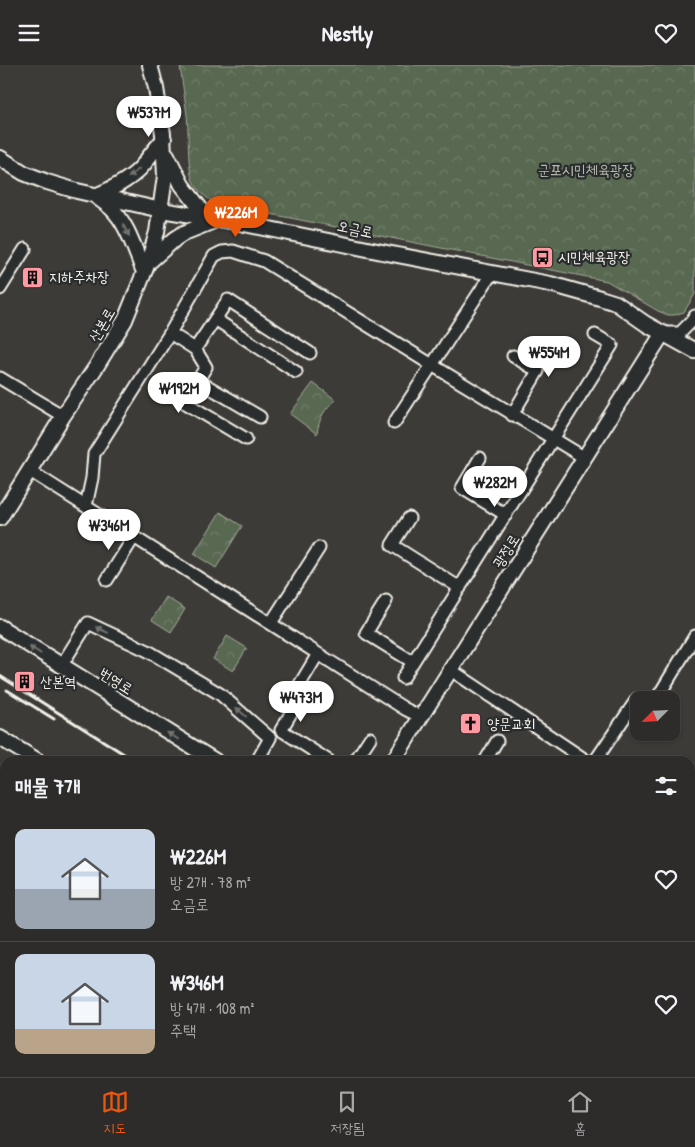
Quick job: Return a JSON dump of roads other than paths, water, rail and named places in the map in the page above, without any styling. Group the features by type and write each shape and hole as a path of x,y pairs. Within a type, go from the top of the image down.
{"street":[{"name":"산본로","path":"0,517 125,320 146,267 157,232 166,176 164,144 156,88 150,65"},
{"path":"164,144 182,185 213,218 175,239 146,267 118,215 95,195 116,186 132,175 164,144"},
{"name":"오금로","path":"0,158 24,173 77,191 160,210 213,218 550,284 616,303 646,324 695,351"},
{"path":"0,289 25,249"},
{"path":"86,506 92,478 94,454 170,333 214,257 222,252 233,251 264,261 584,458"},
{"path":"394,423 492,273"},
{"path":"195,349 228,300 310,353"},
{"path":"663,333 680,333 695,316"},
{"path":"215,319 296,372"},
{"path":"170,333 195,349 206,367 184,402 246,439"},
{"name":"광정로","path":"396,756 663,333"},
{"path":"403,679 612,345 595,335"},
{"path":"512,415 538,371 513,356"},
{"path":"0,378 63,416"},
{"path":"197,380 260,417"},
{"path":"480,457 462,488 506,515"},
{"path":"30,471 405,709 421,717"},
{"path":"409,518 392,545 460,588"},
{"path":"107,580 134,537"},
{"path":"271,623 319,548"},
{"path":"386,601 366,633 413,662"},
{"path":"61,666 88,623 148,651 220,694 270,738 260,756"},
{"name":"번영로","path":"0,627 207,756"},
{"path":"661,691 695,636"},
{"path":"318,654 294,694 300,699 281,730 321,756"},
{"path":"451,669 580,756"},
{"path":"598,756 630,709"},
{"path":"0,738 30,756"},
{"path":"358,756 370,738"},
{"path":"487,756 497,741"}],"railway":[{"path":"0,676 127,756"},
{"path":"7,690 54,719"}],"place":[{"name":"시민체육광장","path":"542,257"},
{"name":"지하주차장","path":"33,277"},
{"name":"산본역","path":"24,682"},
{"name":"양문교회","path":"471,724"}],"park label":[{"name":"군포시민체육광장","path":"586,170"}]}
